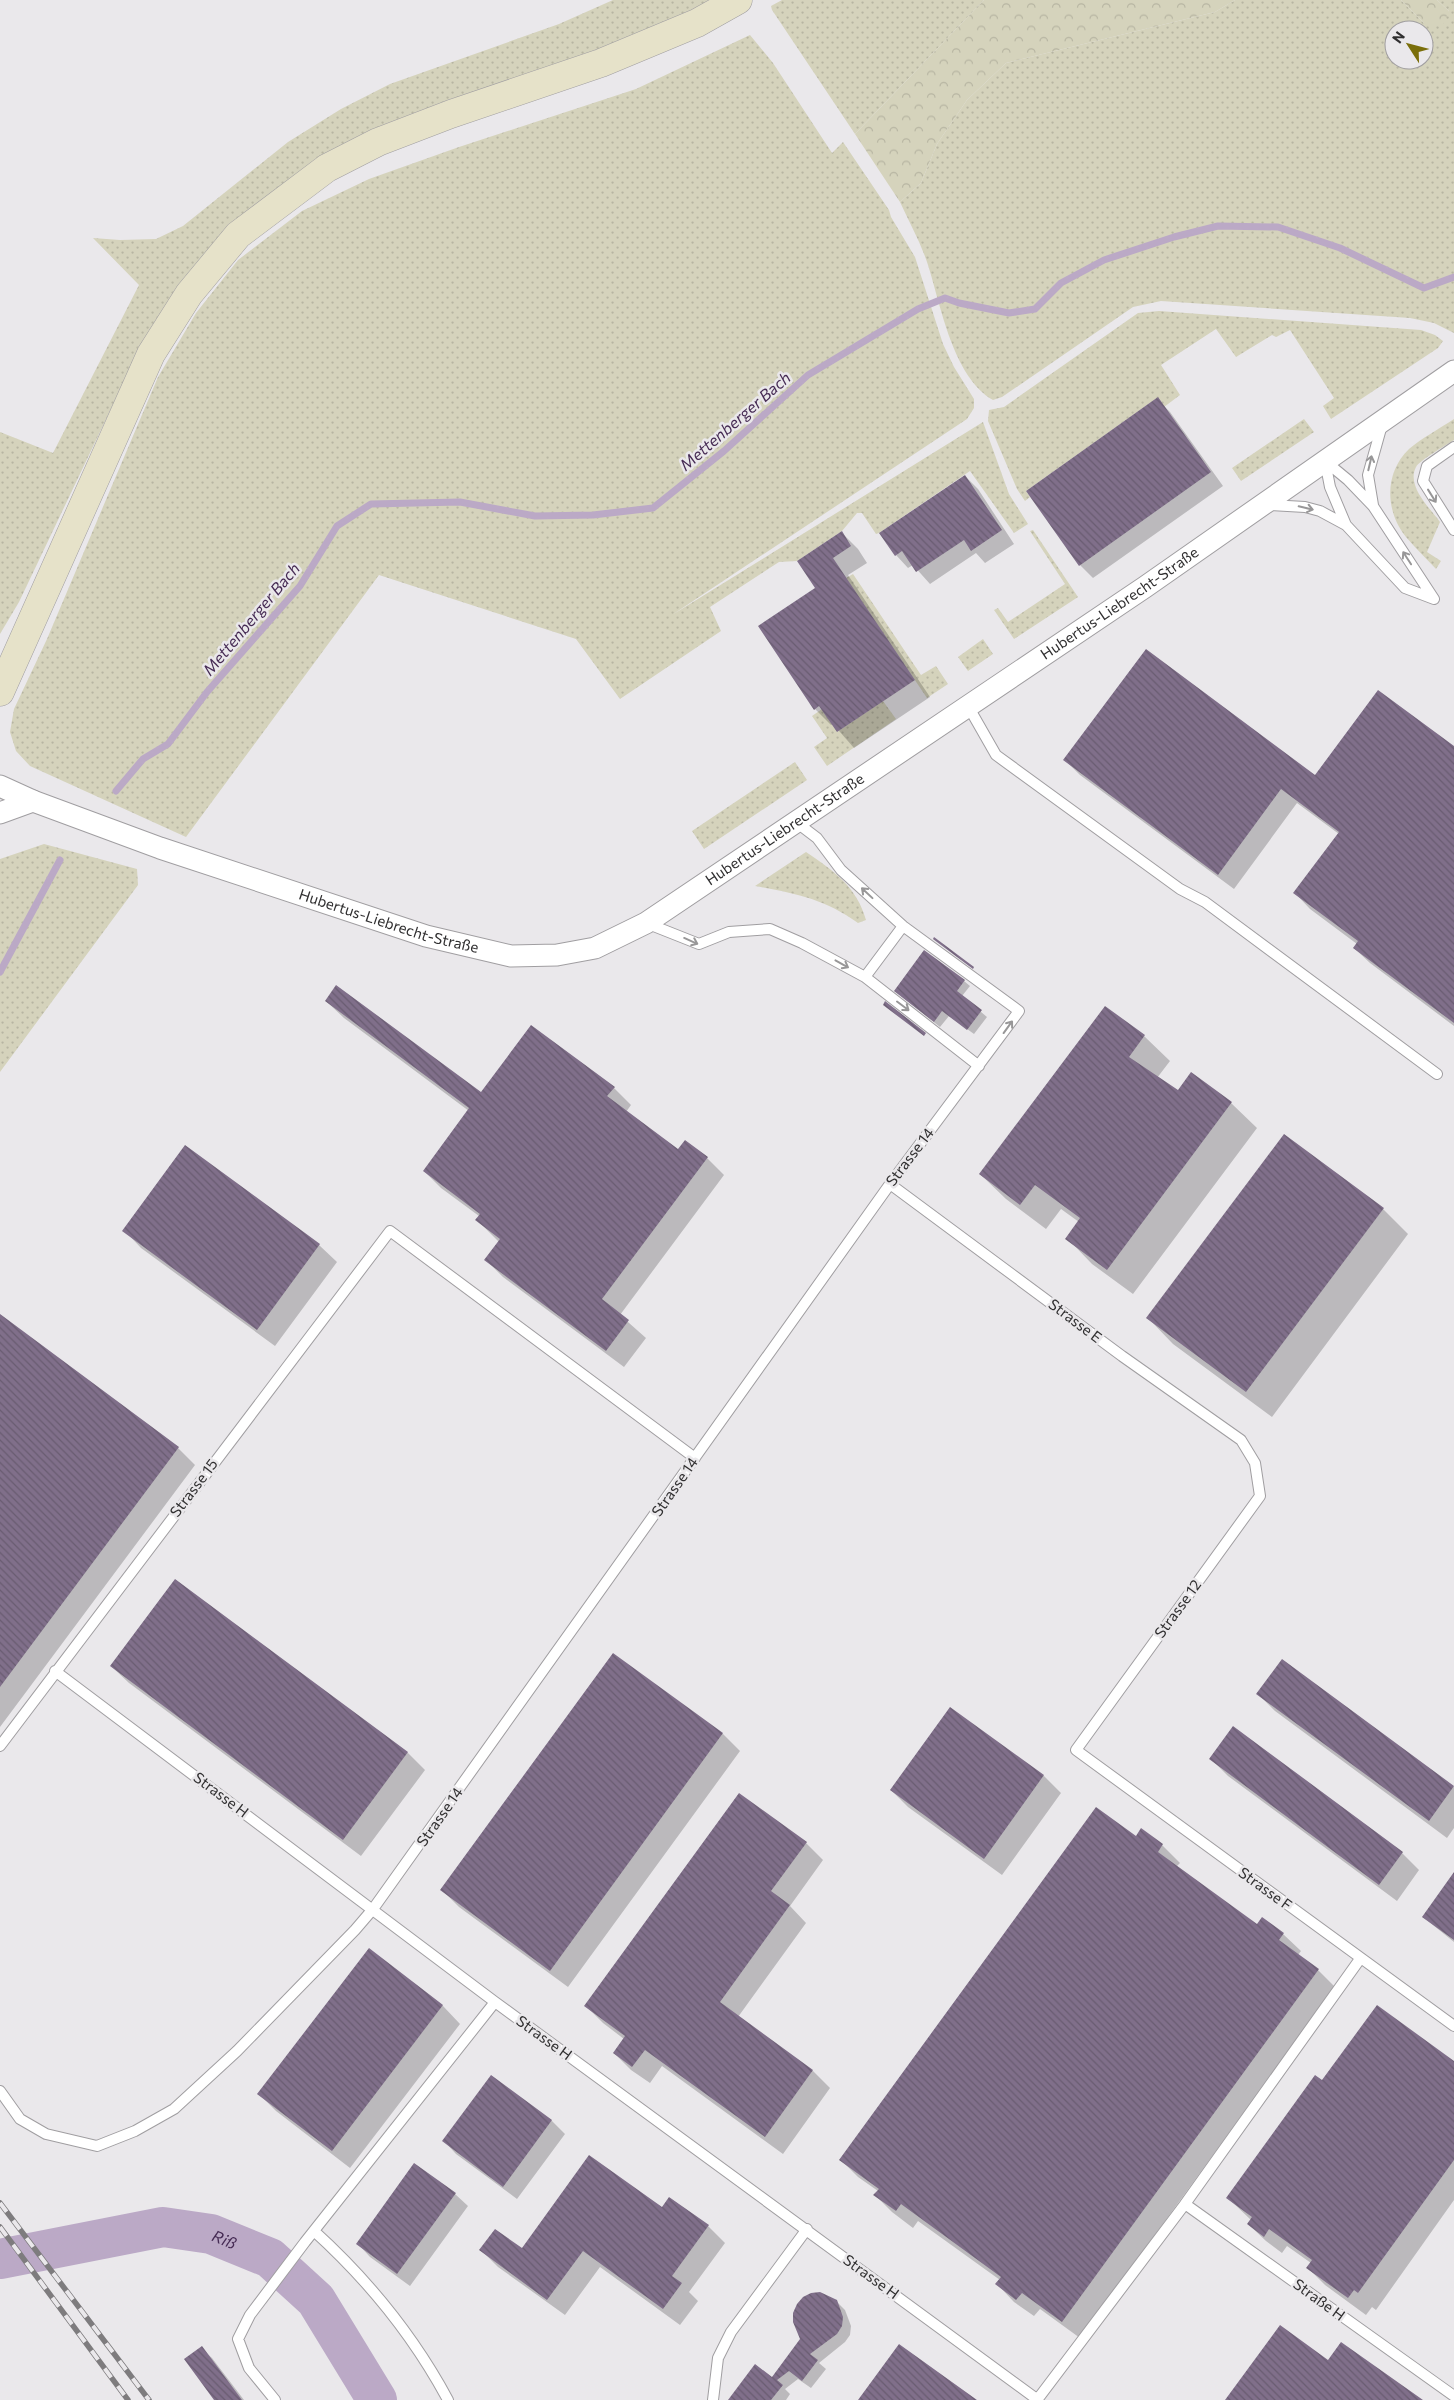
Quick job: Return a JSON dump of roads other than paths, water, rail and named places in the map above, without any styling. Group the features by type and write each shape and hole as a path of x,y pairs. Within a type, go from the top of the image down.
{"main road":[{"path":"2,685 151,354 189,294 238,235 327,168 378,142 451,114 601,63 697,23 738,0"}],"street":[{"name":"Hubertus-Liebrecht-Straße","path":"0,786 33,801 160,848 426,936 511,956 557,955 595,948 646,923 1145,587 1454,371"},
{"path":"0,813 33,801"}],"lane":[{"path":"1373,506 1368,475 1383,422"},
{"path":"1454,447 1427,466 1423,481 1454,530"},
{"path":"1325,461 1348,480 1373,506 1434,599 1405,588 1346,525 1330,487 1325,461"},
{"path":"1263,505 1305,507 1346,525"},
{"path":"968,706 996,755 1180,889 1204,902 1437,1074"},
{"path":"795,821 817,838 842,870 903,926 864,977"},
{"path":"646,923 699,944 729,932 770,929 802,942 864,977 979,1066"},
{"name":"Strasse 14","path":"0,2090 20,2119 46,2134 97,2146 136,2131 174,2109 237,2051 373,1910 890,1184 1019,1011 903,926"},
{"name":"Strasse E","path":"890,1184 1122,1356 1241,1440 1255,1463"},
{"name":"Strasse 15","path":"0,1746 55,1671 390,1232 695,1458"},
{"name":"Strasse 12","path":"1076,1750 1260,1496 1255,1463"},
{"name":"Strasse H","path":"55,1671 495,2002 1038,2400"},
{"name":"Strasse F","path":"1076,1750 1454,2026"},
{"path":"1038,2400 1185,2204 1360,1959"},
{"path":"275,2400 249,2368 238,2339 250,2315 305,2242 495,2002"},
{"name":"Straße H","path":"1185,2204 1454,2396"},
{"path":"713,2400 718,2358 731,2332 807,2229"},
{"path":"314,2231 346,2260 386,2304 432,2369 448,2400"}],"waterway":[{"name":"Mettenberger Bach","path":"116,791 143,759 168,744 207,692 300,586 337,526 371,504 460,502 535,516 593,515 653,508 724,451 808,375 918,309 945,298 959,303 1009,313 1035,309 1061,283 1104,260 1174,237 1218,226 1278,227 1340,248 1424,288 1454,277"},
{"name":"Mettenberger Bach","path":"0,972 60,860"},
{"name":"Riß","path":"0,2259 163,2227 211,2234 270,2258 316,2300 377,2400"}],"railway":[{"path":"0,2203 149,2400"},
{"path":"0,2227 128,2400"}]}
